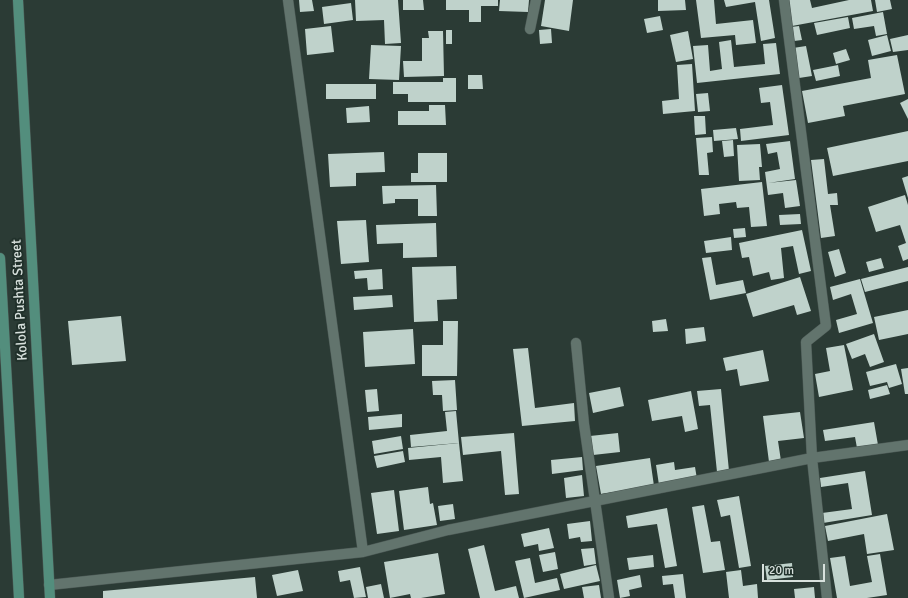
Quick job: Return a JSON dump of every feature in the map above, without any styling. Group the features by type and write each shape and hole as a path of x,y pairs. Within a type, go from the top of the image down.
{"main road":[{"name":"Kolola Pushta Street","path":"18,0 50,598"},
{"path":"0,258 19,598"}],"street":[{"path":"288,0 363,552"},
{"path":"530,29 536,0"},
{"path":"784,0 826,326 806,342 812,458 827,598"},
{"path":"576,343 584,424 609,598"},
{"path":"49,585 363,552 448,530 596,502 812,458 908,445"}],"building":[{"path":"299,0 312,0 314,11 300,12"},
{"path":"355,0 398,0 401,43 385,44 384,20 356,21"},
{"path":"403,0 423,0 424,10 403,10"},
{"path":"446,0 498,0 498,6 481,6 481,22 469,22 469,10 446,10"},
{"path":"500,0 529,0 528,12 499,11"},
{"path":"545,0 573,0 569,31 541,26"},
{"path":"658,0 685,0 686,10 658,11"},
{"path":"696,0 714,0 716,24 753,20 756,43 736,45 735,35 701,38"},
{"path":"724,0 769,0 775,38 761,41 755,2 726,7"},
{"path":"787,0 810,0 812,8 849,0 871,0 873,11 792,26"},
{"path":"875,0 890,0 892,9 877,12"},
{"path":"351,3 353,20 324,24 322,7"},
{"path":"883,12 887,34 876,36 874,26 854,29 852,18"},
{"path":"660,16 663,30 647,33 644,19"},
{"path":"848,17 850,28 817,35 814,23"},
{"path":"331,26 334,52 307,55 305,29"},
{"path":"799,26 802,40 794,41 791,27"},
{"path":"551,29 552,43 540,44 539,30"},
{"path":"446,30 452,30 452,44 446,44"},
{"path":"428,31 443,31 444,76 404,77 403,61 422,61 422,38 429,38"},
{"path":"688,31 693,59 676,62 670,35"},
{"path":"887,35 891,51 872,56 868,40"},
{"path":"908,35 908,50 893,52 890,39"},
{"path":"731,40 734,67 765,64 763,44 776,43 780,74 697,83 693,46 708,45 710,71 722,69 719,42"},
{"path":"371,45 401,46 399,80 369,79"},
{"path":"806,46 812,76 799,78 793,48"},
{"path":"846,49 850,60 836,64 833,53"},
{"path":"897,55 905,94 843,106 845,116 808,123 802,91 871,78 868,60"},
{"path":"692,64 695,111 663,114 662,101 679,99 677,65"},
{"path":"838,65 840,76 816,81 813,70"},
{"path":"468,75 482,75 483,89 468,89"},
{"path":"443,78 456,78 456,102 408,102 408,94 393,94 393,82 443,82"},
{"path":"326,84 376,84 376,99 326,99"},
{"path":"782,85 789,135 741,141 740,129 773,125 770,102 761,103 759,88"},
{"path":"708,93 710,111 698,112 696,94"},
{"path":"908,99 908,119 900,103"},
{"path":"429,105 445,105 446,125 398,125 398,111 429,111"},
{"path":"369,106 370,122 347,123 346,108"},
{"path":"694,116 705,116 706,134 695,135"},
{"path":"736,128 738,139 714,141 713,130"},
{"path":"908,131 908,161 833,176 827,148"},
{"path":"712,137 713,152 707,153 709,175 699,175 696,138"},
{"path":"733,140 734,156 724,157 722,141"},
{"path":"790,141 795,179 768,183 796,180 800,206 785,208 783,193 768,195 765,172 780,169 777,152 768,154 766,144"},
{"path":"760,144 762,167 759,167 760,180 739,181 737,145"},
{"path":"384,152 385,172 356,173 356,186 330,187 328,154"},
{"path":"418,153 447,153 447,182 411,182 411,173 418,173"},
{"path":"824,159 828,194 837,193 838,205 830,205 835,236 821,238 811,160"},
{"path":"908,176 908,198 902,178"},
{"path":"762,182 767,226 751,227 749,207 737,208 736,202 719,204 720,214 704,216 701,189"},
{"path":"436,185 437,216 418,216 418,199 395,199 395,203 383,204 382,186"},
{"path":"905,195 908,205 908,259 903,261 898,246 906,243 900,225 876,232 868,207"},
{"path":"800,214 801,224 780,225 779,215"},
{"path":"366,220 369,262 341,264 337,221"},
{"path":"436,223 437,257 403,258 403,243 377,244 376,225"},
{"path":"745,228 746,237 734,238 733,229"},
{"path":"802,230 811,271 799,274 793,246 781,248 784,278 771,280 769,272 753,276 749,257 742,258 739,243"},
{"path":"731,237 732,250 706,253 704,241"},
{"path":"839,249 846,273 835,277 828,252"},
{"path":"711,257 716,285 743,280 746,293 710,300 702,258"},
{"path":"881,258 884,268 869,272 866,262"},
{"path":"456,266 457,299 437,300 438,321 414,322 412,267"},
{"path":"908,267 908,281 865,292 861,279"},
{"path":"382,269 383,289 368,290 367,278 355,279 354,271"},
{"path":"800,277 811,311 797,315 794,305 753,317 746,294"},
{"path":"860,279 873,323 839,333 836,320 857,314 851,294 833,300 830,287"},
{"path":"392,295 393,307 354,310 353,297"},
{"path":"908,310 908,334 879,340 874,317"},
{"path":"121,316 126,361 72,365 68,321"},
{"path":"666,319 668,331 653,332 652,321"},
{"path":"443,321 458,321 457,376 422,376 422,345 443,345"},
{"path":"704,327 706,341 686,344 685,329"},
{"path":"413,329 415,364 365,367 363,332"},
{"path":"874,334 884,362 870,367 865,354 852,359 846,344"},
{"path":"844,345 853,390 819,397 815,374 830,371 826,348"},
{"path":"528,348 535,408 574,403 575,421 522,426 513,349"},
{"path":"763,350 769,381 740,386 737,369 726,371 723,358"},
{"path":"896,364 902,384 889,388 887,382 870,386 866,372"},
{"path":"908,368 908,394 905,394 901,369"},
{"path":"455,380 457,410 443,411 442,395 433,395 432,381"},
{"path":"887,385 890,394 870,399 868,390"},
{"path":"620,387 624,406 593,413 589,393"},
{"path":"377,389 379,411 367,412 365,390"},
{"path":"721,389 729,471 717,472 710,405 699,406 697,391"},
{"path":"691,391 698,429 685,432 682,416 652,421 648,400"},
{"path":"456,411 459,443 411,447 410,435 447,431 445,412"},
{"path":"800,412 804,438 778,441 781,461 769,462 763,416"},
{"path":"402,414 402,427 369,430 368,417"},
{"path":"874,422 878,445 857,448 855,437 825,441 823,430"},
{"path":"514,433 519,494 505,495 501,451 463,455 461,437"},
{"path":"618,433 620,452 593,455 590,436"},
{"path":"401,436 403,449 374,454 372,441"},
{"path":"459,443 463,481 443,483 441,457 409,460 408,448"},
{"path":"403,451 405,462 377,468 374,456"},
{"path":"582,457 583,470 552,474 551,460"},
{"path":"650,458 654,486 601,494 596,466"},
{"path":"674,462 675,470 695,467 697,479 659,485 656,465"},
{"path":"865,471 872,515 823,523 822,513 852,509 848,483 821,487 820,478"},
{"path":"582,475 584,496 566,498 564,478"},
{"path":"428,487 430,504 433,503 437,525 404,530 399,491"},
{"path":"394,490 399,531 377,534 371,493"},
{"path":"739,496 751,566 739,568 730,515 721,517 717,500"},
{"path":"453,504 455,519 440,521 438,506"},
{"path":"704,505 711,542 720,541 725,570 703,573 692,507"},
{"path":"667,508 677,566 665,568 657,524 628,528 626,516"},
{"path":"887,514 894,550 867,554 864,534 828,541 825,526"},
{"path":"590,521 592,541 581,542 580,537 569,539 567,524"},
{"path":"549,528 554,548 539,551 538,544 524,547 521,534"},
{"path":"484,545 495,591 516,586 519,598 480,598 468,549"},
{"path":"594,548 596,564 584,566 581,549"},
{"path":"555,552 558,569 543,572 539,555"},
{"path":"438,553 445,594 411,598 410,594 390,598 384,562"},
{"path":"880,554 887,595 867,598 837,598 830,558 845,556 850,586 872,582 867,556"},
{"path":"653,555 654,567 629,570 627,558"},
{"path":"530,558 535,583 557,578 560,590 524,598 515,561"},
{"path":"792,563 793,577 767,580 765,566"},
{"path":"596,565 600,581 564,589 560,574"},
{"path":"360,567 366,597 354,598 350,580 340,582 338,571"},
{"path":"298,570 303,591 277,596 272,575"},
{"path":"741,570 743,586 757,584 758,598 729,598 726,572"},
{"path":"683,574 686,598 675,598 673,584 663,585 662,576"},
{"path":"640,575 642,587 629,590 630,596 620,598 617,580"},
{"path":"255,577 257,598 103,598 103,591"},
{"path":"381,584 384,598 368,598 366,587"},
{"path":"599,585 601,598 584,598 582,587"},
{"path":"814,587 815,598 795,598 794,589"}]}
